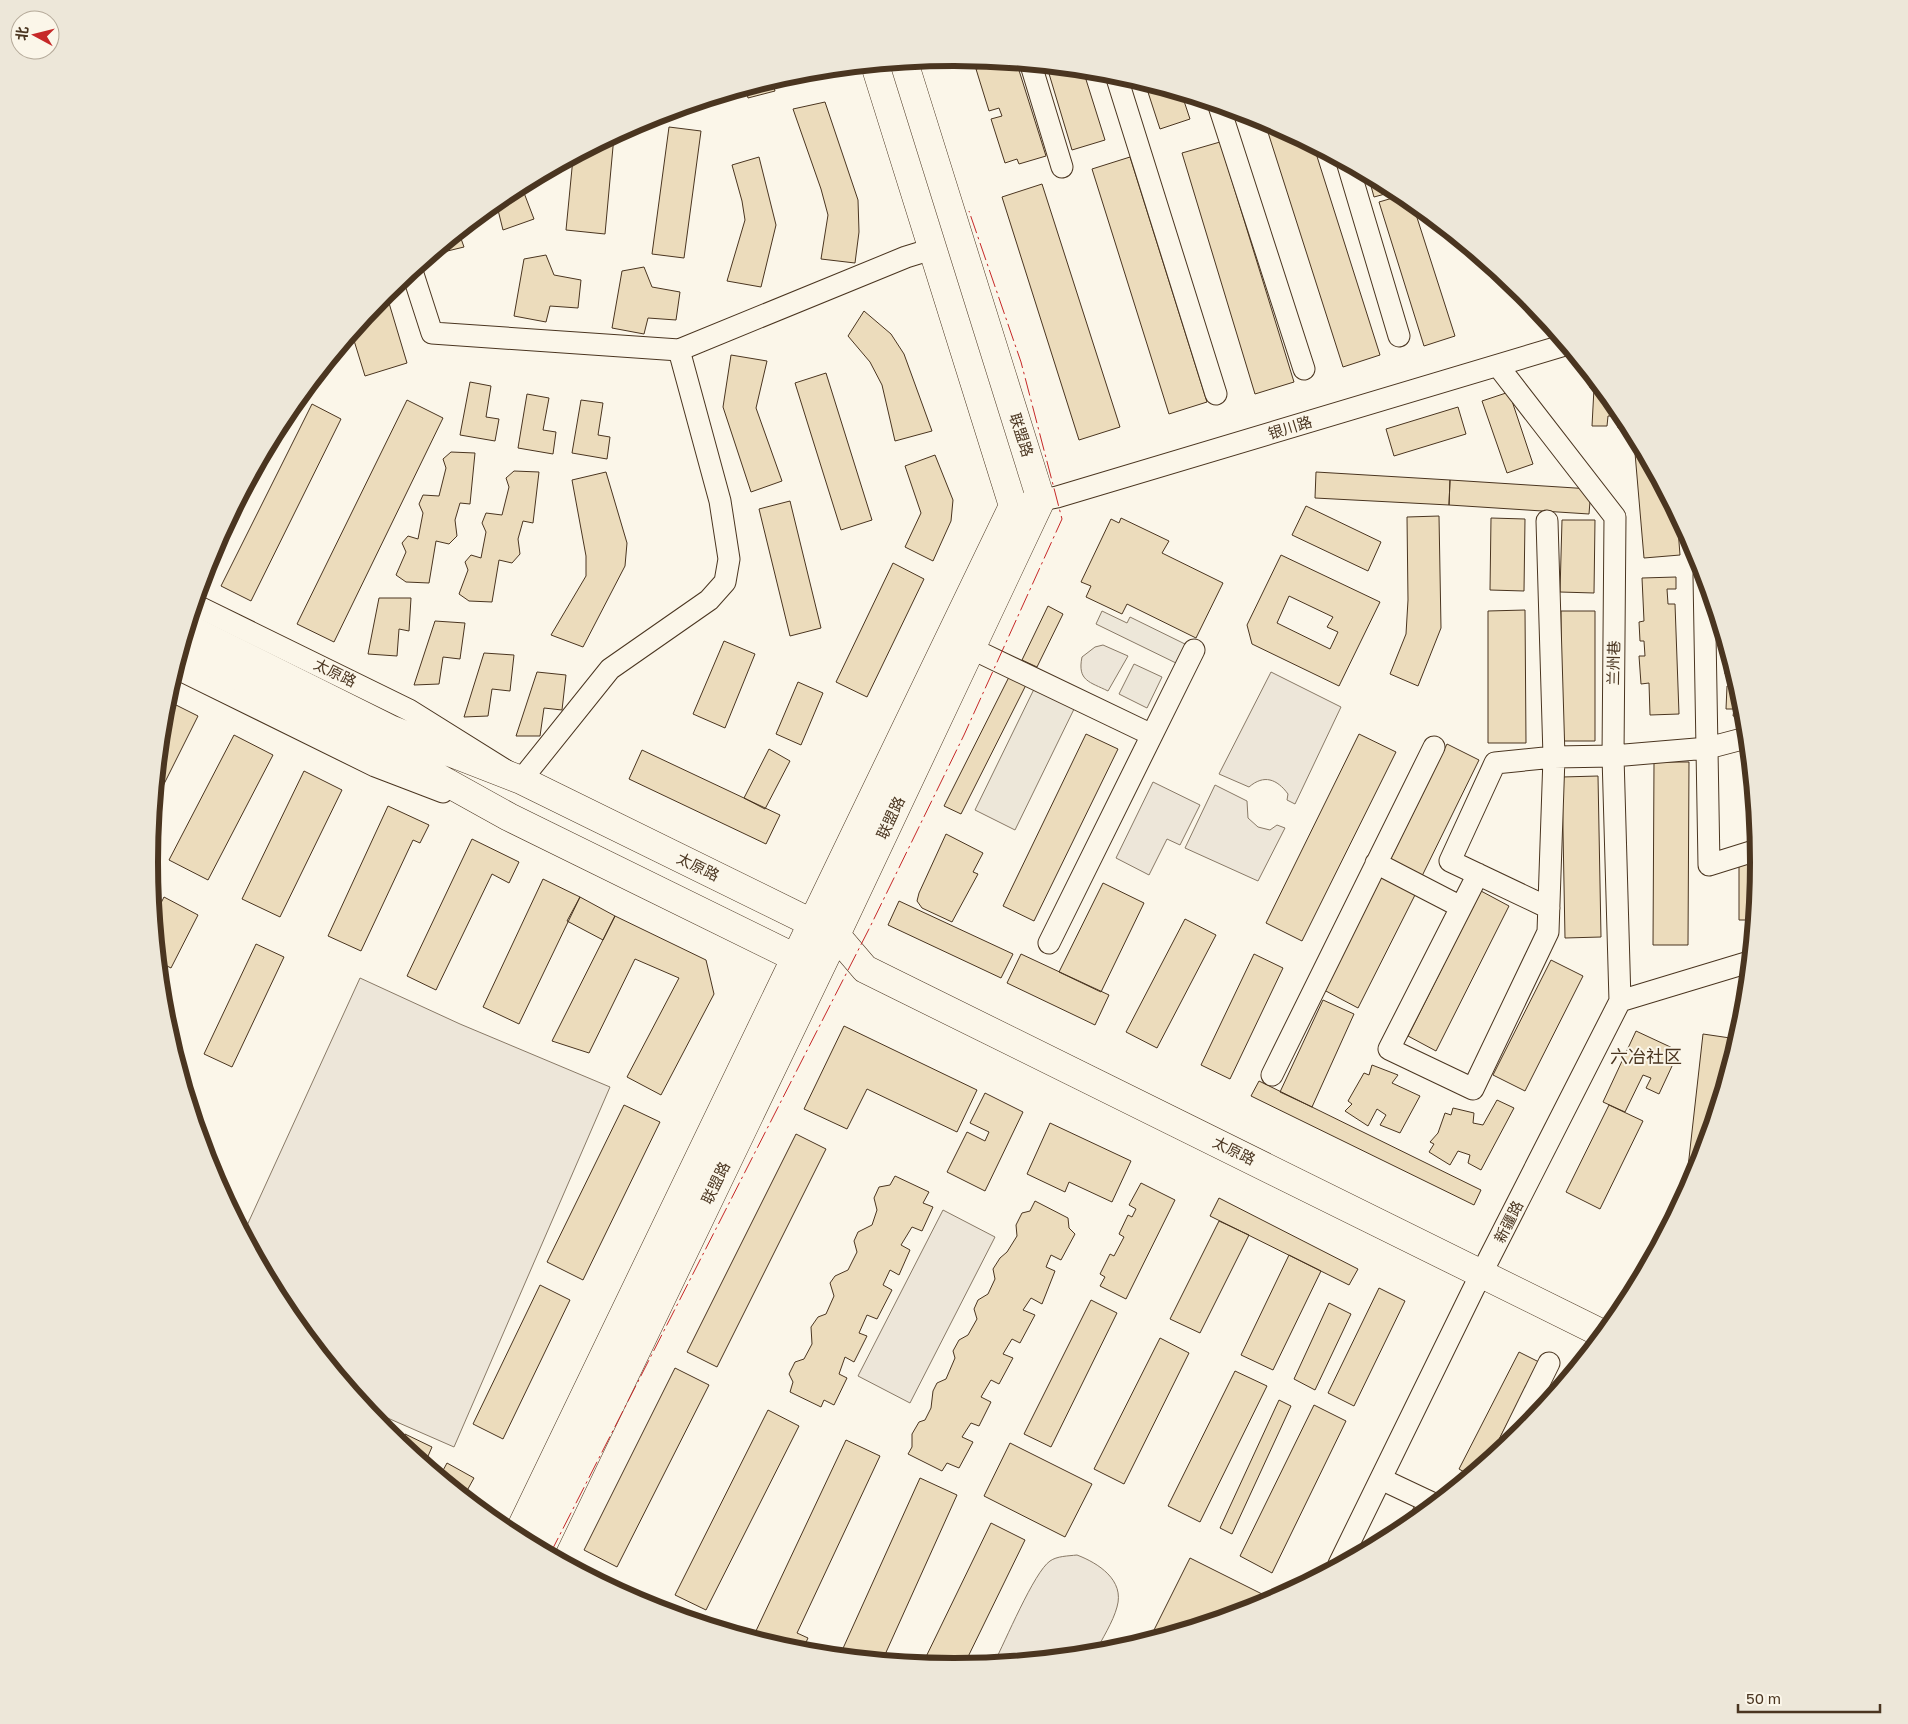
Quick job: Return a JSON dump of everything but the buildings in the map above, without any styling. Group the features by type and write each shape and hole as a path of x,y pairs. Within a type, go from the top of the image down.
{"main road":[{"name":"联盟路","path":"520,1529 807,963 836,935 972,650 1041,500 906,68"},
{"name":"联盟路","path":"544,1543 807,963 812,923 1013,506 878,70"},
{"name":"太原路","path":"193,630 390,729 521,780 836,935 865,969"},
{"name":"太原路","path":"187,650 392,752 509,817 807,963 865,969 1596,1331"}],"street":[{"path":"1033,71 1062,168"},
{"path":"1119,84 1216,394"},
{"path":"1221,112 1304,369"},
{"path":"1350,172 1399,336"},
{"path":"414,278 432,333 679,350 906,257 932,249"},
{"name":"银川路","path":"1013,506 1057,497 1560,347"},
{"path":"521,780 610,669 709,600 725,582 729,559 720,501 679,350"},
{"name":"兰州巷","path":"1498,366 1615,517 1613,756 1620,1001"},
{"path":"1478,874 1389,1049 1473,1089 1548,932 1554,757 1547,521"},
{"path":"1704,597 1709,866 1750,852"},
{"name":"太原路","path":"200,607 410,710 521,780"},
{"path":"972,650 984,654 1152,735"},
{"path":"1048,943 1194,650"},
{"name":"太原路","path":"182,671 376,766 509,817"},
{"path":"1549,908 1450,861 1495,763 1554,757 1613,756 1708,748 1740,740"},
{"path":"1272,1075 1434,747"},
{"path":"1376,863 1461,907"},
{"path":"1620,1001 1743,964"},
{"name":"新疆路","path":"1343,1556 1482,1273 1620,1001"},
{"path":"1521,1421 1550,1363"},
{"path":"1381,1479 1427,1501"}],"shaded area":[{"path":"1102,611 1127,623 1130,617 1187,645 1178,664 1096,624"},
{"path":"1103,645 1128,656 1108,691 1086,680 1081,671 1082,657 1095,647"},
{"path":"1134,664 1162,677 1147,708 1119,694"},
{"path":"1271,672 1341,707 1295,804 1287,800 1288,794 1284,789 1270,780 1260,781 1249,787 1219,774"},
{"path":"1036,685 1076,705 1015,830 975,810"},
{"path":"1153,782 1200,805 1180,845 1167,839 1149,875 1116,858"},
{"path":"1215,785 1247,801 1248,818 1258,827 1270,830 1277,825 1285,828 1258,881 1185,848"},
{"path":"360,978 460,1024 610,1087 454,1447 382,1416 356,1387 292,1304 247,1226"},
{"path":"943,1210 995,1237 910,1403 858,1376"},
{"path":"1077,1555 1093,1563 1108,1574 1117,1589 1117,1607 1100,1644 1058,1651 997,1656 1020,1608 1043,1568 1050,1561 1063,1556"}],"power":[{"path":"553,1549 870,927 964,735 1062,519 1021,362 969,211"}],"district":[{"name":"六冶社区","path":"1646,1057"}]}
